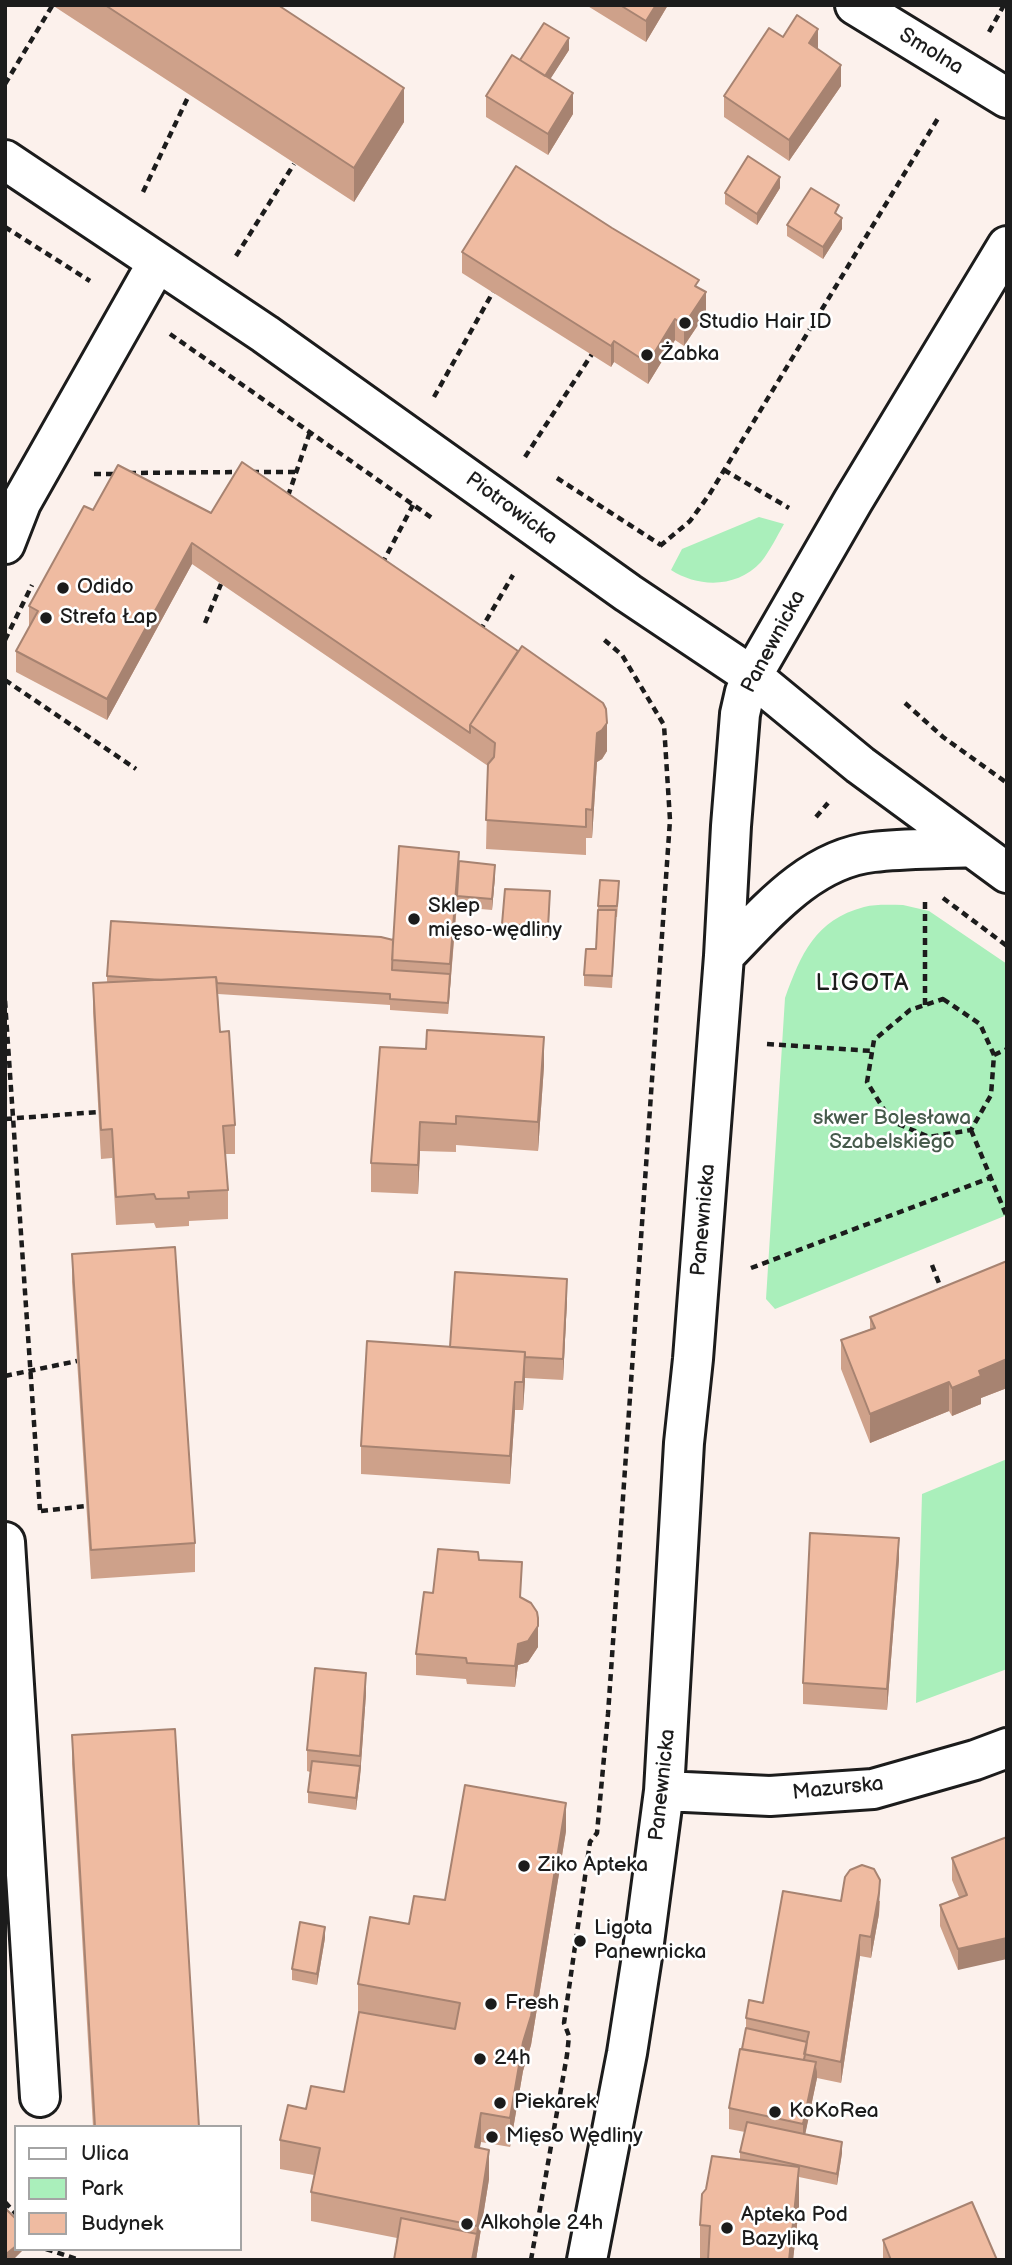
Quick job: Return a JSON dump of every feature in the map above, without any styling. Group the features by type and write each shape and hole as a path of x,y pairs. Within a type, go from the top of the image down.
{"street":[{"name":"Smolna","path":"855,5 1007,98"},
{"name":"Piotrowicka","path":"5,160 265,334 628,593 752,676 860,765 1007,873"},
{"name":"Panewnicka","path":"587,2260 627,2053 664,1791 684,1443 724,956 730,826 740,713 752,676 853,501 1007,246"},
{"path":"5,544 21,503 157,263"},
{"path":"724,956 792,890 823,868 870,852 971,847"},
{"path":"5,1542 40,2097"},
{"name":"Mazurska","path":"664,1791 770,1796 873,1789 975,1760 1007,1748"}],"path":[{"path":"661,545 690,521 724,470 1004,5"},
{"path":"5,84 52,6"},
{"path":"142,194 189,95"},
{"path":"230,266 295,164"},
{"path":"5,227 132,307 435,520"},
{"path":"434,398 493,292"},
{"path":"525,457 592,354"},
{"path":"287,498 310,432"},
{"path":"724,470 789,508"},
{"path":"88,484 94,474 296,472"},
{"path":"377,574 413,505"},
{"path":"474,641 513,575 523,582"},
{"path":"205,624 221,584"},
{"path":"531,2260 567,2055 569,2036 564,2024 590,1842 597,1833 609,1700 670,820 664,725 621,655 598,635"},
{"path":"5,680 136,769"},
{"path":"905,703 943,737 1007,783"},
{"path":"925,890 925,1005"},
{"path":"936,894 1007,946"},
{"path":"943,999 980,1024 994,1055 991,1095 971,1130 929,1137 891,1121 867,1082 874,1040 910,1010 943,999"},
{"path":"767,1044 873,1052"},
{"path":"994,1055 1007,1049"},
{"path":"5,1119 98,1112"},
{"path":"971,1130 1007,1217"},
{"path":"751,1268 990,1178"},
{"path":"932,1265 946,1301"},
{"path":"5,1376 77,1361"},
{"path":"29,1512 87,1506"},
{"path":"52,2251 80,2260"}],"green space":[{"path":"759,517 784,524 764,558 751,571 729,581 705,582 671,570 682,549"},
{"name":"skwer Bolesława Szabelskiego","path":"903,905 929,911 1007,964 1007,1215 775,1309 766,1299 785,998 804,953 812,941 833,921 864,907"},
{"path":"1007,1459 1007,1669 916,1703 922,1494"}],"building":[{"path":"105,5 278,5 404,88 354,168"},
{"path":"620,5 656,5 646,21"},
{"path":"797,15 818,29 809,43 841,65 789,140 724,96 769,28 783,37"},
{"path":"544,23 569,38 545,76 520,60"},
{"path":"512,55 573,93 548,134 486,96"},
{"path":"748,156 780,177 757,214 725,193"},
{"path":"516,166 699,280 695,286 706,292 684,325 675,319 648,363 614,341 611,346 462,252"},
{"path":"811,188 839,205 835,213 842,218 823,247 787,225"},
{"path":"242,462 518,651 470,725 470,733 192,543 107,699 16,651 38,611 29,606 84,506 93,510 118,465 211,513"},
{"path":"522,646 603,703 606,709 607,723 597,733 592,810 586,809 586,827 486,820 488,764 494,757 495,743 470,725"},
{"path":"399,846 459,852 450,964 392,960"},
{"path":"459,861 495,865 492,899 457,896"},
{"path":"600,880 619,881 617,906 598,906"},
{"path":"505,889 550,891 548,927 502,924"},
{"path":"598,910 616,910 612,976 584,975 586,949 596,949"},
{"path":"111,921 381,937 393,940 392,970 450,974 448,1003 390,999 390,994 217,983 216,977 161,980 107,976"},
{"path":"216,977 220,1032 229,1031 235,1125 223,1126 228,1190 188,1192 189,1198 156,1199 154,1194 116,1197 112,1129 101,1130 93,983"},
{"path":"427,1030 544,1037 538,1122 456,1116 456,1124 420,1122 418,1165 371,1163 380,1047 426,1049"},
{"path":"175,1247 195,1543 91,1550 72,1254"},
{"path":"1007,1261 1007,1359 979,1371 981,1376 952,1388 949,1382 870,1414 841,1340 875,1328 870,1317"},
{"path":"455,1272 567,1279 563,1359 525,1357 525,1352 450,1347"},
{"path":"367,1341 525,1352 523,1382 515,1382 510,1456 361,1446"},
{"path":"810,1533 899,1538 887,1689 803,1683"},
{"path":"438,1549 478,1552 479,1560 522,1562 520,1597 531,1603 537,1612 538,1626 528,1641 518,1644 515,1666 467,1663 466,1658 416,1654 424,1592 433,1593"},
{"path":"315,1668 366,1673 360,1756 307,1750"},
{"path":"175,1729 199,2125 95,2125 72,1735"},
{"path":"312,1761 360,1766 356,1798 308,1792"},
{"path":"465,1785 566,1803 531,2016 523,2042 510,2118 481,2113 475,2147 489,2150 477,2226 311,2192 320,2148 280,2140 288,2105 306,2109 311,2086 344,2092 359,2012 455,2029 460,2003 358,1984 370,1917 409,1924 414,1896 445,1900"},
{"path":"1007,1837 1007,1938 958,1949 940,1905 967,1895 952,1858"},
{"path":"862,1865 874,1869 880,1880 879,1893 871,1937 860,1935 841,2062 804,2054 809,2032 746,2018 749,2000 763,2003 783,1891 841,1901 845,1877 850,1870"},
{"path":"300,1922 325,1927 317,1974 292,1969"},
{"path":"746,2028 807,2042 804,2060 742,2049"},
{"path":"740,2049 816,2062 803,2124 729,2108"},
{"path":"747,2122 842,2142 837,2174 740,2152"},
{"path":"712,2156 799,2167 789,2260 708,2260 710,2226 700,2225 702,2194 706,2189"},
{"path":"972,2202 997,2260 891,2260 883,2240"},
{"path":"5,2208 14,2217 14,2248 5,2255"},
{"path":"401,2218 477,2234 472,2260 394,2260"}],"place":[{"name":"Studio Hair ID","path":"685,323"},
{"name":"Żabka","path":"647,355"},
{"name":"Odido","path":"63,588"},
{"name":"Strefa Łap","path":"46,618"},
{"name":"Sklep mięso-wędliny","path":"414,919"},
{"name":"Ziko Apteka","path":"524,1866"},
{"name":"Ligota Panewnicka","path":"580,1941"},
{"name":"Fresh","path":"491,2004"},
{"name":"24h","path":"480,2059"},
{"name":"Piekarek","path":"500,2103"},
{"name":"KoKoRea","path":"775,2112"},
{"name":"Mięso Wędliny","path":"492,2137"},
{"name":"Alkohole 24h","path":"467,2224"},
{"name":"Apteka Pod Bazyliką","path":"727,2228"}],"district":[{"name":"LIGOTA","path":"863,984"}]}
